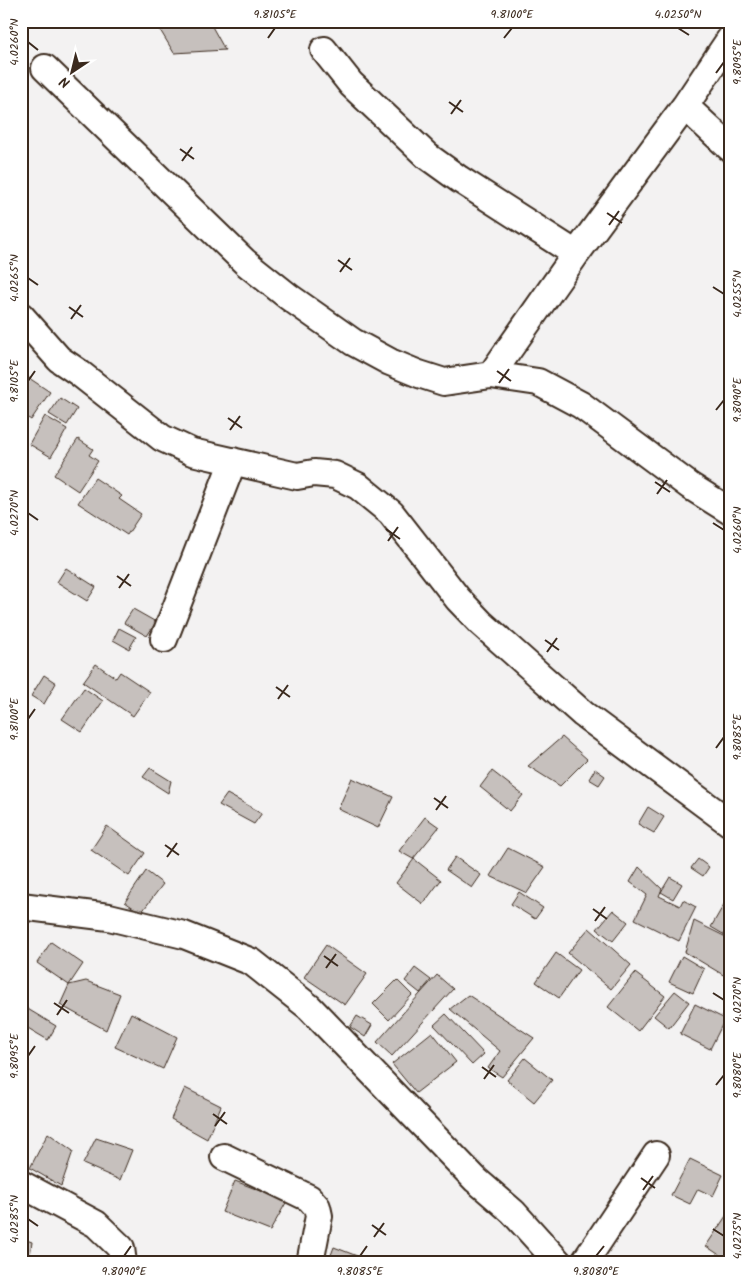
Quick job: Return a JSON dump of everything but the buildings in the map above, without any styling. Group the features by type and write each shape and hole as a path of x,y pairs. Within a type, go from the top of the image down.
{"street":[{"path":"491,375 576,254 685,106 730,39"},
{"path":"324,50 351,84 427,156 459,179 576,254"},
{"path":"44,68 245,262 289,297 345,336 390,362 444,382 491,375 538,382 582,405 690,486 730,511"},
{"path":"685,106 730,148"},
{"path":"21,316 59,359 162,438 192,452 297,476 314,473 335,476 358,486 391,513 458,599 481,623 583,714 730,823"},
{"path":"164,639 233,461"},
{"path":"21,906 110,917 184,935 252,962 309,1007 476,1180 513,1212 559,1263"},
{"path":"584,1263 656,1155"},
{"path":"224,1158 310,1198 317,1207 319,1216 310,1263"},
{"path":"21,1184 96,1224 121,1248 123,1263"}]}
